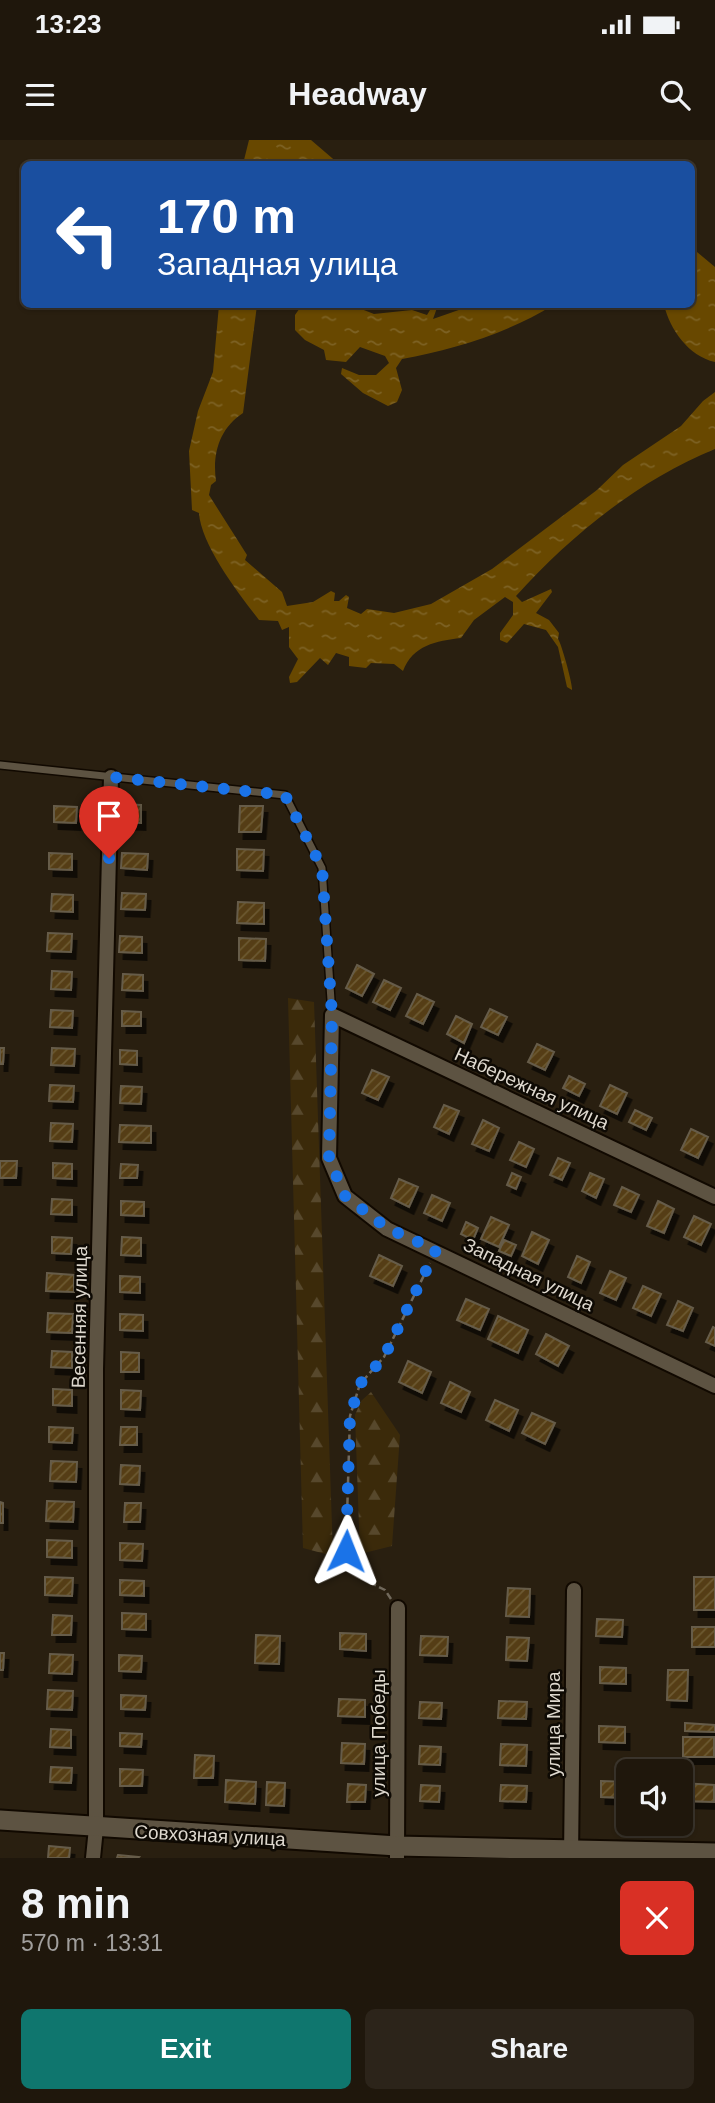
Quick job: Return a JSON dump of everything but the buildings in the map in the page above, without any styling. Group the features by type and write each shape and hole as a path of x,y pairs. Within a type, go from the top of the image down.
{"street":[{"name":"Весенняя улица","path":"93,1858 96,1828 96,1369 111,777"},
{"name":"Набережная улица","path":"332,1015 715,1197"},
{"name":"Западная улица","path":"332,1015 329,1158 345,1196 387,1228 715,1386"},
{"name":"улица Мира","path":"572,1854 574,1590"},
{"name":"улица Победы","path":"397,1852 398,1608"},
{"name":"Совхозная улица","path":"0,1820 397,1852 715,1853"}],"lane":[{"path":"0,765 285,795 322,868 332,1015"}],"path":[{"path":"398,1608 385,1590 359,1577 346,1551 350,1416 360,1384 384,1357 436,1250"}],"green space":[{"path":"288,998 314,1002 333,1556 303,1548"},
{"path":"371,1392 400,1435 392,1546 360,1554 355,1415 361,1401"}],"water":[{"path":"249,140 311,140 336,161 303,161 244,161"},
{"path":"695,250 715,267 715,362 689,348 671,323 665,308 695,308"},
{"path":"219,308 257,308 243,413 229,426 219,442 215,461 216,481 211,485 209,495 247,555 245,560 282,592 287,606 313,602 331,591 335,593 334,601 339,601 346,595 349,597 347,608 361,614 367,609 394,613 431,604 492,569 597,490 623,465 681,426 703,401 715,392 715,449 660,476 608,511 537,573 516,596 522,602 551,589 552,592 536,613 549,620 559,633 558,639 572,690 567,687 558,647 546,630 524,624 507,643 500,640 500,633 513,615 513,602 505,597 474,620 461,638 434,643 419,650 407,662 403,671 394,664 371,663 366,668 349,666 349,657 336,653 328,665 320,658 297,682 290,683 289,677 298,659 289,647 289,627 282,630 278,621 259,620 222,569 206,540 199,513 192,510 189,451 198,411 213,372"},
{"path":"300,308 359,308 374,314 412,310 427,315 431,308 437,308 433,319 464,308 548,308 518,324 480,339 402,359 396,368 402,390 397,402 388,406 363,393 341,374 342,368 359,375 376,375 389,363 385,356 360,347 346,362 326,360 324,350 305,340 295,330 295,315"}],"route":[{"path":"109,858 111,777 285,795 322,868 332,1015 329,1158 345,1196 387,1228 436,1250 384,1357 360,1384 350,1416 346,1551"}]}
